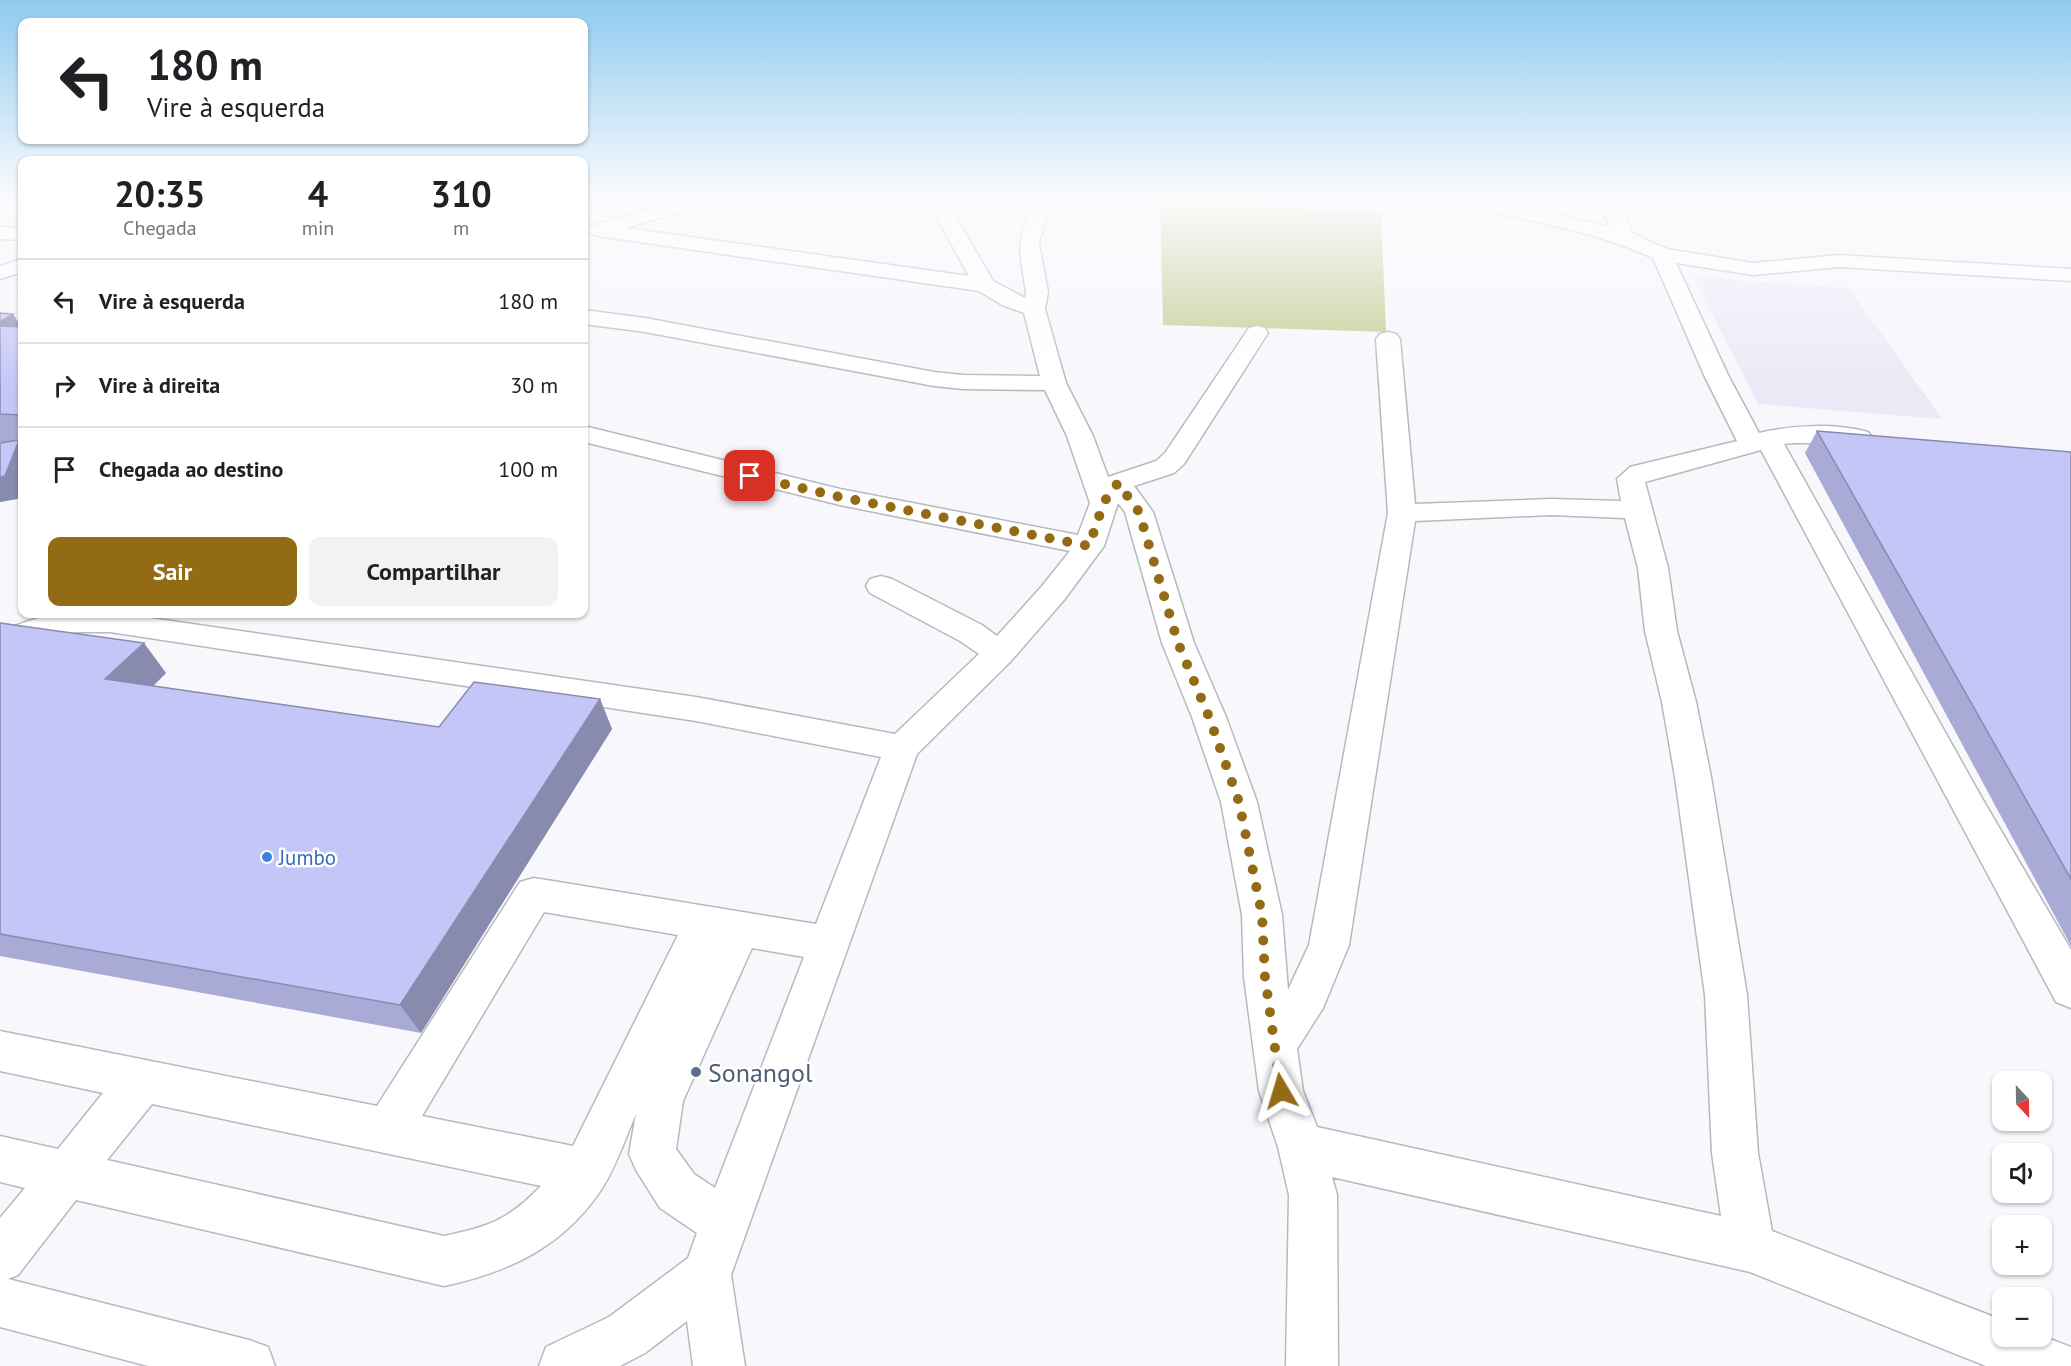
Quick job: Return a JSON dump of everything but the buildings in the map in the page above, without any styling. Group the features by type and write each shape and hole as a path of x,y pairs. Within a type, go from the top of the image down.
{"street":[{"path":"809,262 985,285 1010,300 1034,309"},
{"path":"972,262 985,285"},
{"path":"1032,262 1037,292 1034,309 1054,383 1084,445 1111,493 1139,512 1178,643 1209,717 1239,802 1262,915 1265,977 1281,1091 1301,1147 1313,1195 1312,1366"},
{"path":"1665,262 1716,375 1759,441 2071,989"},
{"path":"1714,262 1762,269 1832,262"},
{"path":"1854,262 2071,275"},
{"path":"1990,262 1999,269"},
{"path":"2032,272 2071,288"},
{"path":"588,318 645,325 934,379 963,382 1054,383"},
{"path":"719,1366 706,1275 902,748 1000,653 1053,593 1089,546 1111,493 1165,467 1175,458 1257,333"},
{"path":"1275,1045 1308,995 1329,945 1402,513 1388,339"},
{"path":"1750,1247 1735,1153 1726,996 1694,789 1679,702 1661,631 1653,568 1631,479 1640,473 1759,441 1817,434 1886,440"},
{"path":"588,435 840,497 1089,546"},
{"path":"1402,513 1551,507 1637,510"},
{"path":"881,586 971,633 1000,653"},
{"path":"0,647 18,636 58,622 74,619 114,618 696,709 902,748"},
{"path":"388,1130 534,894 829,944"},
{"path":"0,1159 444,1261 486,1252 525,1233 559,1205 585,1172 722,926"},
{"path":"722,926 662,1100 652,1154 677,1191 725,1223"},
{"path":"0,1051 585,1172"},
{"path":"0,1257 141,1082"},
{"path":"1301,1147 1750,1247 2052,1366"},
{"path":"565,1366 627,1335 706,1275"},
{"path":"0,1302 249,1366"}],"shaded area":[{"path":"1693,277 1849,288 1942,419 1758,404"}],"green space":[{"path":"1162,262 1383,262 1386,332 1163,325"}],"place":[{"name":"Jumbo","path":"267,857"},
{"name":"Sonangol","path":"696,1072"}],"route":[{"path":"750,476 840,497 1089,546 1104,502 1118,483 1139,512 1178,643 1209,717 1239,802 1262,915 1265,977 1281,1091"}]}
